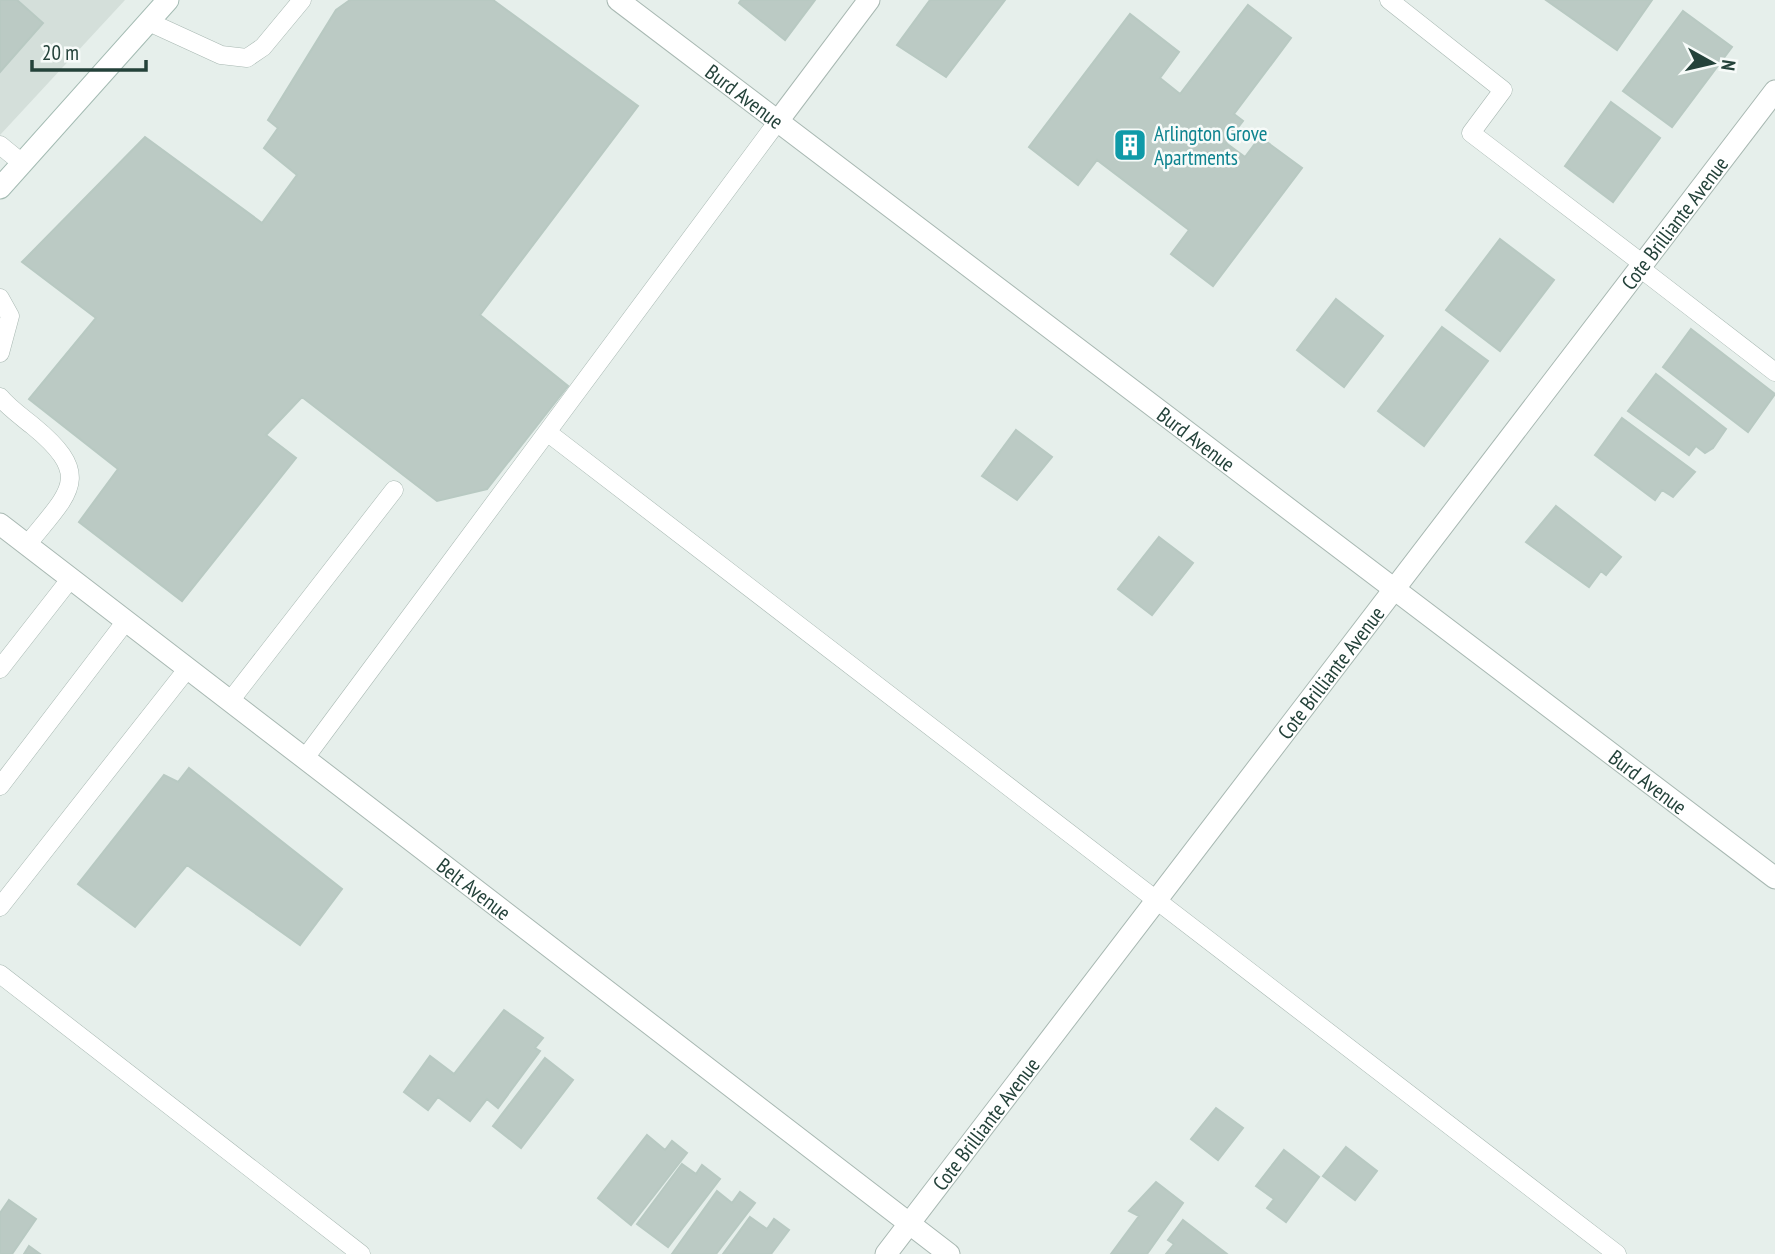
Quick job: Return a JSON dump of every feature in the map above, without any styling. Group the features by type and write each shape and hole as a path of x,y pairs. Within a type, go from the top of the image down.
{"street":[{"path":"0,188 169,0"},
{"name":"Burd Avenue","path":"618,0 1775,878"},
{"path":"778,121 869,0"},
{"name":"Cote Brilliante Avenue","path":"887,1254 1397,590 1775,91"},
{"name":"Belt Avenue","path":"0,524 949,1254"}],"lane":[{"path":"149,22 221,55 247,58 263,47 302,0"},
{"path":"1389,0 1503,90 1471,133 1775,372"},
{"path":"305,758 778,121"},
{"path":"0,145 22,163"},
{"path":"0,298 10,317 0,352"},
{"path":"0,397 60,449 71,468 70,483 64,498 27,545"},
{"path":"547,432 1617,1254"},
{"path":"230,701 394,490"},
{"path":"0,669 71,578"},
{"path":"0,786 126,621"},
{"path":"0,907 188,668"},
{"path":"0,974 361,1254"}],"shaded area":[{"path":"0,0 125,0 0,135"}],"building":[{"path":"0,0 17,0 43,23 0,72"},
{"path":"350,0 493,0 638,106 480,315 568,386 487,489 437,501 302,397 266,435 296,458 182,601 79,522 118,469 29,399 96,318 22,262 145,137 262,223 297,175 264,148 278,128 268,120 336,10"},
{"path":"741,0 815,0 785,40 739,3"},
{"path":"930,0 1005,0 946,77 897,45"},
{"path":"1546,0 1652,0 1617,50"},
{"name":"Arlington Grove Apartments","path":"1248,5 1291,38 1234,114 1243,121 1226,143 1245,157 1260,137 1302,168 1213,286 1171,254 1189,230 1097,160 1078,185 1029,147 1130,14 1179,52 1160,78 1180,94"},
{"path":"1683,11 1732,47 1672,127 1623,91"},
{"path":"1611,102 1660,138 1613,202 1565,166"},
{"path":"1500,239 1554,280 1500,351 1446,310"},
{"path":"1336,299 1383,336 1344,387 1297,350"},
{"path":"1442,327 1488,361 1424,446 1378,411"},
{"path":"1691,329 1775,394 1748,432 1663,367"},
{"path":"1656,374 1726,429 1713,448 1705,453 1696,446 1689,455 1628,411"},
{"path":"1622,418 1695,472 1673,497 1662,490 1655,500 1595,455"},
{"path":"1016,430 1052,457 1017,500 982,476"},
{"path":"1556,506 1621,557 1606,575 1601,571 1589,587 1526,542"},
{"path":"1159,537 1193,563 1152,615 1118,589"},
{"path":"189,768 342,889 300,945 187,865 135,927 78,884 164,775 178,782"},
{"path":"504,1010 543,1038 535,1048 540,1051 498,1108 487,1099 470,1121 438,1097 428,1110 404,1092 430,1056 454,1074"},
{"path":"545,1058 573,1080 521,1148 493,1126"},
{"path":"1216,1108 1243,1128 1218,1160 1191,1139"},
{"path":"647,1135 665,1150 672,1141 687,1153 631,1225 598,1198"},
{"path":"1346,1147 1377,1171 1355,1200 1323,1176"},
{"path":"1284,1150 1319,1177 1286,1222 1267,1208 1274,1199 1256,1186"},
{"path":"682,1164 696,1174 702,1165 720,1179 668,1247 637,1224"},
{"path":"1156,1182 1183,1203 1147,1254 1111,1254 1139,1216 1129,1211"},
{"path":"717,1191 732,1203 740,1192 755,1203 716,1254 672,1254"},
{"path":"9,1200 36,1219 12,1254 0,1254 0,1213"},
{"path":"750,1217 767,1229 774,1219 789,1230 771,1254 723,1254"},
{"path":"1183,1220 1227,1254 1166,1254 1174,1244 1168,1240"},
{"path":"29,1246 40,1254 24,1254"}],"place":[{"name":"Arlington Grove Apartments","path":"1130,145"}]}
